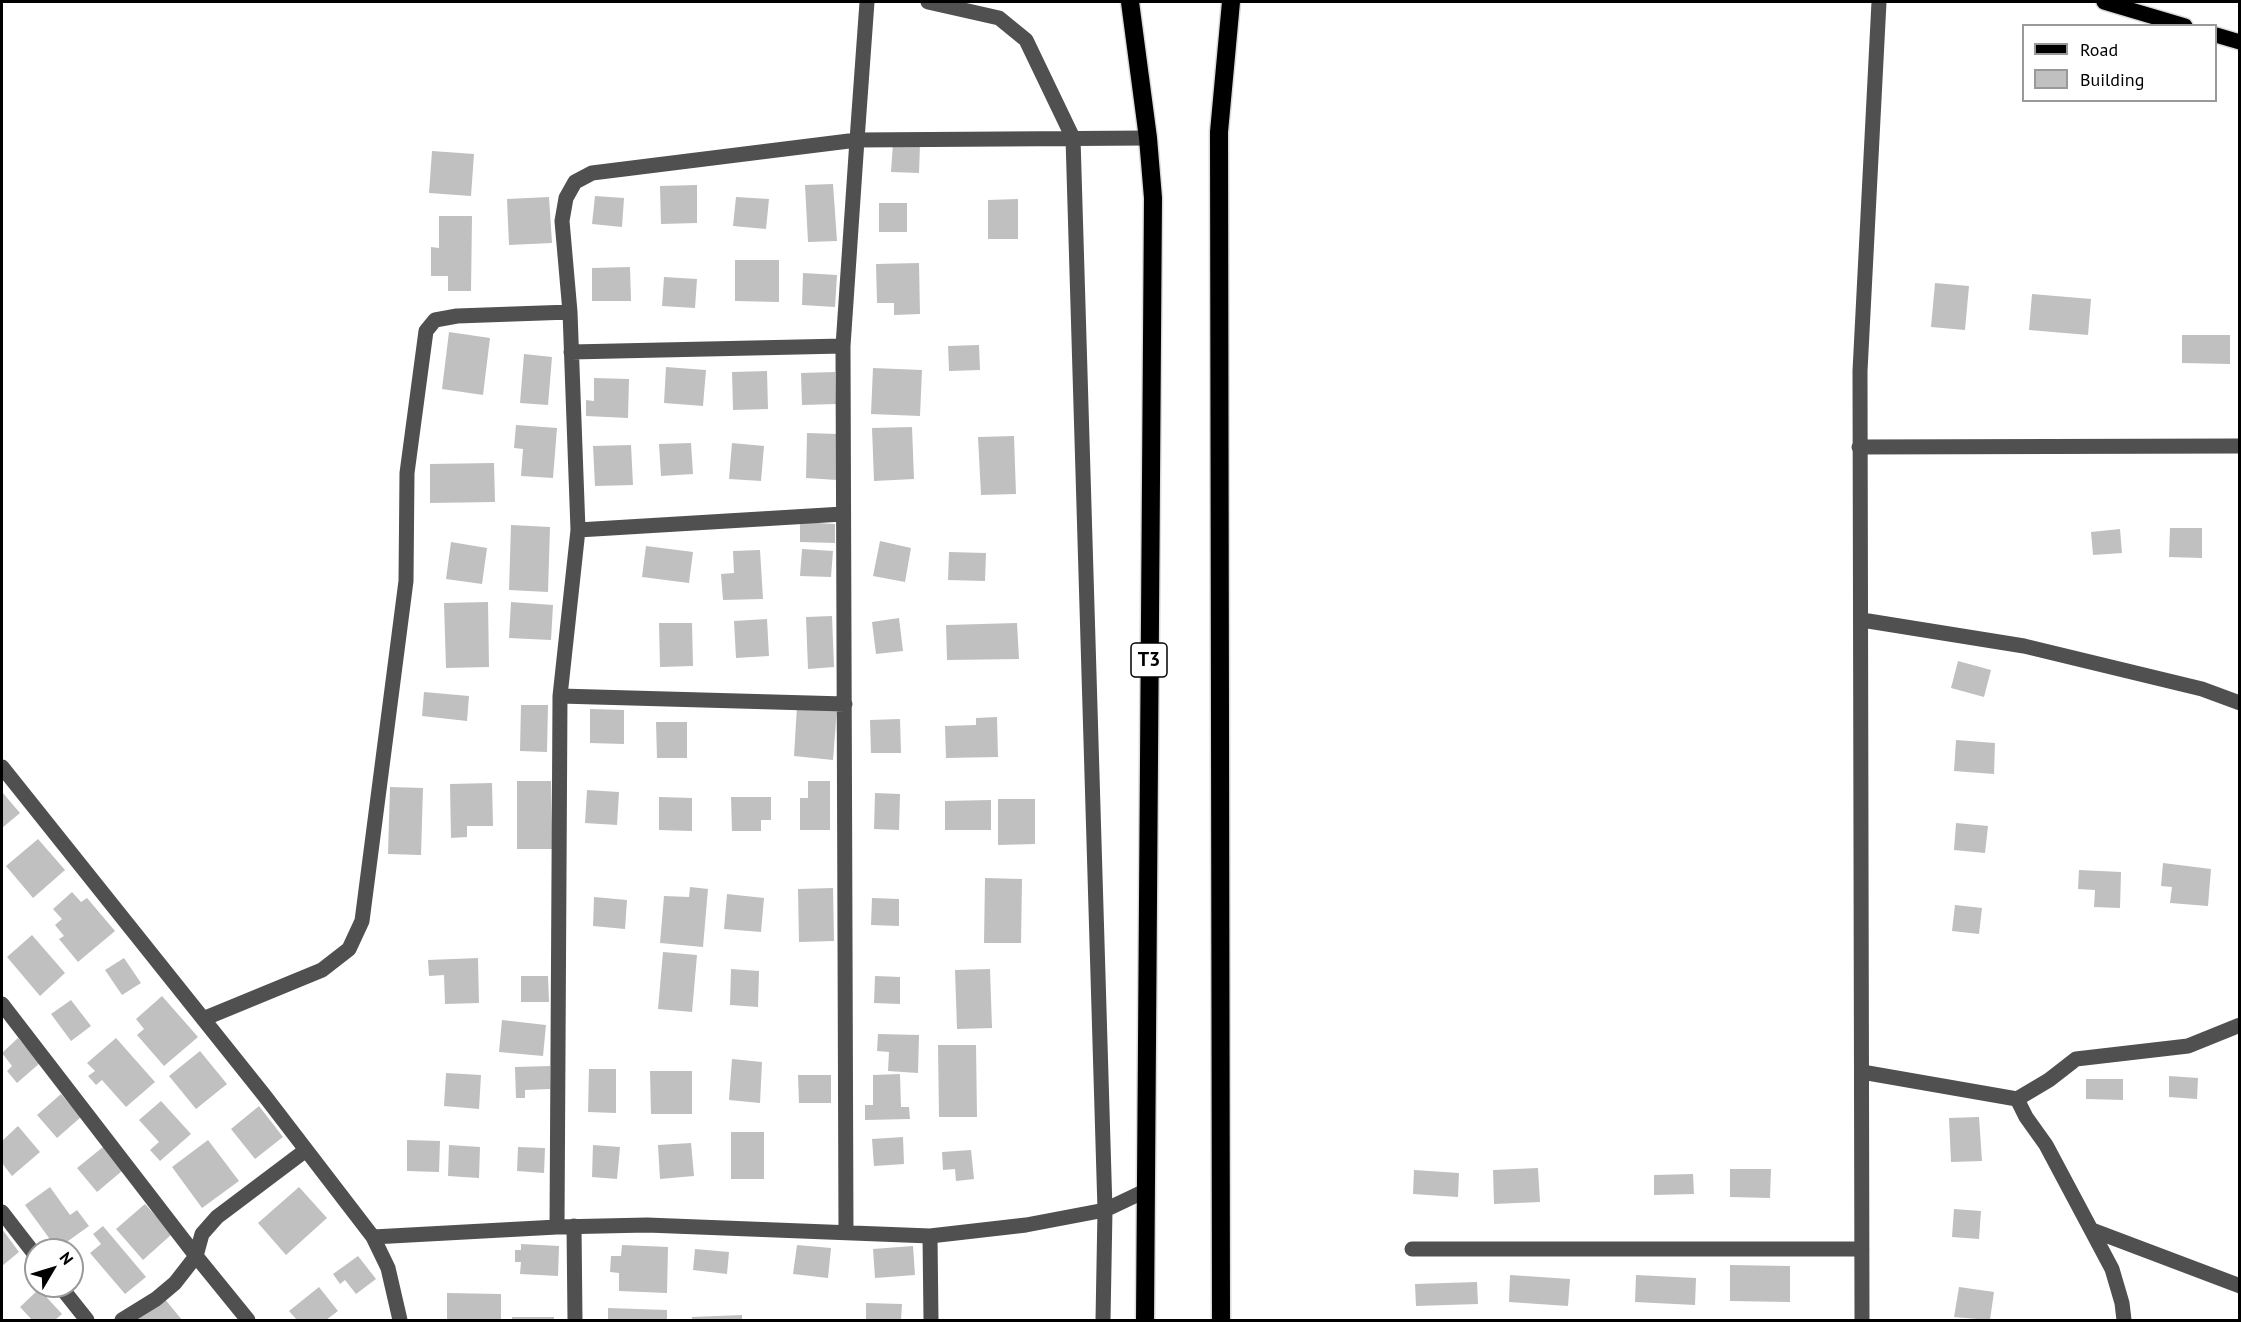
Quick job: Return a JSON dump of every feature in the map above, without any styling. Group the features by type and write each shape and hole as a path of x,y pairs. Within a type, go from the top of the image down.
{"highway":[{"name":"T3","path":"1130,2 1148,138 1153,198 1145,1320"},
{"path":"1221,1320 1219,132 1231,2"}],"main road":[{"path":"2104,2 2178,24"},
{"path":"2217,35 2240,42"}],"street":[{"path":"846,1232 843,346 867,2"},
{"path":"928,2 999,18 1026,40 1073,138 1105,1210 1103,1320"},
{"path":"1862,1320 1860,371 1880,2"},
{"path":"557,1227 561,696 578,530 570,312 562,220 566,198 575,182 592,173 857,140 1148,138"},
{"path":"203,1019 322,970 349,949 362,921 406,581 407,473 426,331 435,320 457,316 570,312"},
{"path":"571,352 843,346"},
{"path":"1859,447 2240,446"},
{"path":"578,530 843,514"},
{"path":"1862,620 2024,646 2202,689 2240,703"},
{"path":"561,696 845,704"},
{"path":"2,767 373,1237 388,1268 400,1320"},
{"path":"2,1004 248,1320"},
{"path":"1862,1072 2017,1099 2049,1080 2076,1059 2188,1046 2240,1025"},
{"path":"2017,1099 2026,1117 2046,1144 2112,1269 2122,1303 2124,1320"},
{"path":"122,1320 169,1289 196,1256 202,1234 217,1217 306,1150"},
{"path":"373,1237 574,1226 647,1225 930,1236 1026,1225 1105,1210 1145,1191"},
{"path":"2,1212 24,1240"},
{"path":"574,1226 575,1320"},
{"path":"2091,1230 2240,1286"},
{"path":"930,1236 931,1320"},
{"path":"1412,1250 1862,1250"},
{"path":"70,1298 87,1320"}],"building":[{"path":"893,143 920,145 919,173 891,172"},
{"path":"432,151 474,154 471,196 429,193"},
{"path":"833,184 837,241 808,242 805,185"},
{"path":"697,185 697,223 661,224 660,186"},
{"path":"595,196 624,198 622,227 592,224"},
{"path":"549,197 552,243 509,245 507,199"},
{"path":"736,197 769,199 766,229 733,226"},
{"path":"1018,199 1018,239 988,239 988,200"},
{"path":"879,203 907,203 907,232 879,232"},
{"path":"439,216 472,216 471,291 448,291 448,276 431,276 431,247 439,248"},
{"path":"735,260 779,260 779,302 735,301"},
{"path":"919,263 920,314 894,315 894,303 877,303 876,264"},
{"path":"630,267 631,301 592,301 592,268"},
{"path":"803,273 837,275 835,307 802,305"},
{"path":"664,277 697,279 695,308 662,306"},
{"path":"1935,283 1969,286 1965,330 1931,327"},
{"path":"2032,294 2091,299 2088,335 2029,330"},
{"path":"449,332 490,338 483,395 442,389"},
{"path":"2182,335 2230,335 2230,364 2182,363"},
{"path":"979,345 980,370 949,371 948,346"},
{"path":"524,354 552,357 548,405 520,403"},
{"path":"666,367 706,370 703,406 664,403"},
{"path":"873,368 922,370 920,416 871,414"},
{"path":"767,371 768,409 733,410 732,372"},
{"path":"835,372 836,404 802,405 801,373"},
{"path":"594,378 629,379 628,418 586,416 586,400 594,401"},
{"path":"516,425 557,428 553,478 521,476 523,449 514,448"},
{"path":"912,427 914,479 874,481 872,428"},
{"path":"807,433 838,434 837,480 806,478"},
{"path":"1014,436 1016,494 981,495 978,437"},
{"path":"691,443 693,474 661,476 659,444"},
{"path":"732,443 764,446 761,481 729,479"},
{"path":"631,445 633,485 595,486 593,446"},
{"path":"494,463 495,502 430,503 430,464"},
{"path":"800,522 835,524 835,543 800,542"},
{"path":"511,525 550,527 548,592 509,590"},
{"path":"2170,528 2202,528 2202,558 2169,557"},
{"path":"2120,529 2122,553 2093,555 2091,532"},
{"path":"880,541 911,548 905,582 873,576"},
{"path":"451,542 487,548 482,584 446,579"},
{"path":"646,546 693,552 689,583 642,577"},
{"path":"802,549 833,551 831,577 800,576"},
{"path":"760,550 763,599 723,600 721,574 734,573 733,551"},
{"path":"949,552 986,553 985,581 948,580"},
{"path":"488,602 489,667 446,668 444,603"},
{"path":"511,602 553,605 551,640 509,638"},
{"path":"832,616 834,667 808,669 806,617"},
{"path":"899,618 903,651 876,654 872,622"},
{"path":"767,619 769,656 736,658 734,621"},
{"path":"659,623 692,623 693,666 660,667"},
{"path":"1017,623 1019,659 947,660 946,625"},
{"path":"1958,661 1991,670 1984,697 1951,688"},
{"path":"424,692 469,696 467,721 422,716"},
{"path":"521,705 548,705 547,752 520,751"},
{"path":"797,706 837,709 833,760 794,756"},
{"path":"590,709 624,710 624,744 590,743"},
{"path":"997,717 998,757 946,758 945,726 976,725 976,718"},
{"path":"900,719 901,753 871,753 870,720"},
{"path":"656,722 687,722 687,758 657,758"},
{"path":"1956,740 1995,743 1994,774 1954,771"},
{"path":"517,781 551,781 555,849 517,849"},
{"path":"808,781 830,781 830,830 800,830 800,798 808,798"},
{"path":"492,783 493,826 467,826 467,837 451,838 450,784"},
{"path":"390,787 423,788 421,855 388,854"},
{"path":"587,790 619,792 617,825 585,823"},
{"path":"2,792 20,813 2,828"},
{"path":"875,793 900,794 899,830 874,829"},
{"path":"659,797 692,798 692,831 659,830"},
{"path":"731,797 771,797 771,820 761,820 761,831 732,831"},
{"path":"998,799 1035,799 1035,844 998,845"},
{"path":"991,800 991,830 945,830 945,801"},
{"path":"1956,823 1988,826 1985,853 1954,850"},
{"path":"38,839 65,870 33,898 6,866"},
{"path":"2163,863 2211,869 2208,906 2170,903 2172,887 2161,886"},
{"path":"2079,870 2121,872 2120,908 2094,907 2095,890 2078,889"},
{"path":"985,878 1022,879 1021,943 984,943"},
{"path":"690,887 708,889 703,947 660,943 664,896 689,897"},
{"path":"833,888 834,941 799,942 798,889"},
{"path":"72,892 81,902 87,898 115,931 78,962 59,939 64,936 55,925 62,919 53,909"},
{"path":"727,894 764,898 761,932 724,929"},
{"path":"594,897 627,900 625,929 593,926"},
{"path":"872,898 899,899 899,926 871,925"},
{"path":"1955,905 1982,908 1979,934 1952,931"},
{"path":"32,935 65,973 40,996 7,957"},
{"path":"663,952 697,955 692,1012 658,1009"},
{"path":"124,958 141,983 122,995 105,970"},
{"path":"478,958 479,1003 445,1004 444,975 429,976 428,960"},
{"path":"731,969 759,971 758,1007 730,1005"},
{"path":"990,969 992,1028 957,1029 955,970"},
{"path":"521,976 548,976 549,1002 521,1002"},
{"path":"875,976 900,977 900,1004 874,1003"},
{"path":"162,996 198,1037 164,1066 137,1035 144,1029 136,1019"},
{"path":"71,1000 91,1026 71,1041 51,1014"},
{"path":"502,1020 546,1025 543,1056 499,1052"},
{"path":"878,1034 919,1035 918,1073 888,1071 889,1052 877,1051"},
{"path":"18,1038 40,1063 17,1083 7,1071 12,1066 2,1053"},
{"path":"116,1038 155,1082 126,1107 102,1080 96,1085 88,1076 95,1071 87,1063"},
{"path":"938,1045 976,1045 977,1117 939,1117"},
{"path":"200,1051 227,1084 196,1109 169,1076"},
{"path":"732,1059 762,1062 760,1103 729,1100"},
{"path":"550,1066 550,1089 525,1090 525,1098 516,1098 515,1067"},
{"path":"589,1069 616,1069 616,1113 588,1112"},
{"path":"650,1071 692,1071 692,1114 651,1114"},
{"path":"446,1073 481,1075 479,1109 444,1106"},
{"path":"900,1074 901,1107 909,1107 910,1119 865,1120 865,1105 873,1105 873,1075"},
{"path":"798,1075 831,1075 831,1103 799,1103"},
{"path":"2169,1076 2198,1078 2197,1099 2169,1097"},
{"path":"2086,1079 2123,1079 2123,1100 2086,1099"},
{"path":"61,1094 81,1117 57,1138 37,1115"},
{"path":"161,1101 191,1134 160,1161 150,1150 159,1142 139,1120"},
{"path":"259,1106 283,1137 255,1159 231,1129"},
{"path":"1979,1117 1982,1161 1951,1162 1949,1118"},
{"path":"18,1126 40,1152 12,1176 2,1163 2,1141"},
{"path":"731,1132 764,1132 764,1179 731,1179"},
{"path":"903,1137 904,1164 874,1166 872,1139"},
{"path":"208,1140 239,1181 202,1208 172,1167"},
{"path":"407,1140 440,1141 439,1172 407,1171"},
{"path":"691,1143 694,1176 660,1179 658,1145"},
{"path":"449,1145 480,1147 479,1178 448,1176"},
{"path":"593,1145 620,1147 617,1179 592,1177"},
{"path":"103,1147 122,1171 97,1192 77,1168"},
{"path":"518,1147 545,1148 544,1173 517,1171"},
{"path":"971,1150 974,1179 956,1181 955,1169 943,1170 942,1152"},
{"path":"1538,1168 1540,1202 1494,1204 1493,1170"},
{"path":"1730,1169 1771,1169 1770,1198 1730,1197"},
{"path":"1414,1170 1459,1173 1458,1197 1413,1194"},
{"path":"1693,1174 1694,1194 1654,1195 1654,1175"},
{"path":"50,1187 70,1215 77,1210 89,1226 72,1238 49,1238 25,1205"},
{"path":"299,1187 327,1218 286,1255 258,1223"},
{"path":"145,1204 172,1234 143,1260 116,1229"},
{"path":"1954,1209 1981,1211 1979,1239 1952,1237"},
{"path":"103,1226 146,1277 125,1294 90,1253 101,1244 93,1234"},
{"path":"2,1229 19,1252 2,1266"},
{"path":"521,1244 559,1246 558,1276 520,1274 521,1262 515,1262 515,1250 521,1250"},
{"path":"622,1245 668,1247 667,1293 619,1291 619,1273 610,1272 611,1256 621,1256"},
{"path":"797,1245 831,1248 828,1278 793,1274"},
{"path":"913,1246 915,1275 875,1278 873,1249"},
{"path":"695,1249 729,1252 727,1274 693,1270"},
{"path":"358,1256 376,1279 356,1294 345,1280 340,1284 333,1274"},
{"path":"1730,1265 1790,1266 1790,1302 1730,1301"},
{"path":"1510,1275 1570,1279 1568,1306 1509,1302"},
{"path":"1636,1275 1696,1278 1695,1305 1635,1302"},
{"path":"1477,1282 1478,1304 1416,1306 1415,1284"},
{"path":"319,1287 338,1311 326,1320 297,1320 289,1311"},
{"path":"1959,1287 1994,1292 1990,1320 1954,1317"},
{"path":"447,1293 501,1294 501,1320 447,1320"},
{"path":"30,1298 47,1298 62,1314 55,1320 32,1320 20,1307"},
{"path":"164,1298 182,1320 136,1320"},
{"path":"866,1303 902,1304 901,1320 866,1320"},
{"path":"608,1308 667,1310 667,1320 608,1320"},
{"path":"742,1315 742,1320 692,1320 692,1317"},
{"path":"512,1317 554,1317 554,1320 512,1320"}]}
